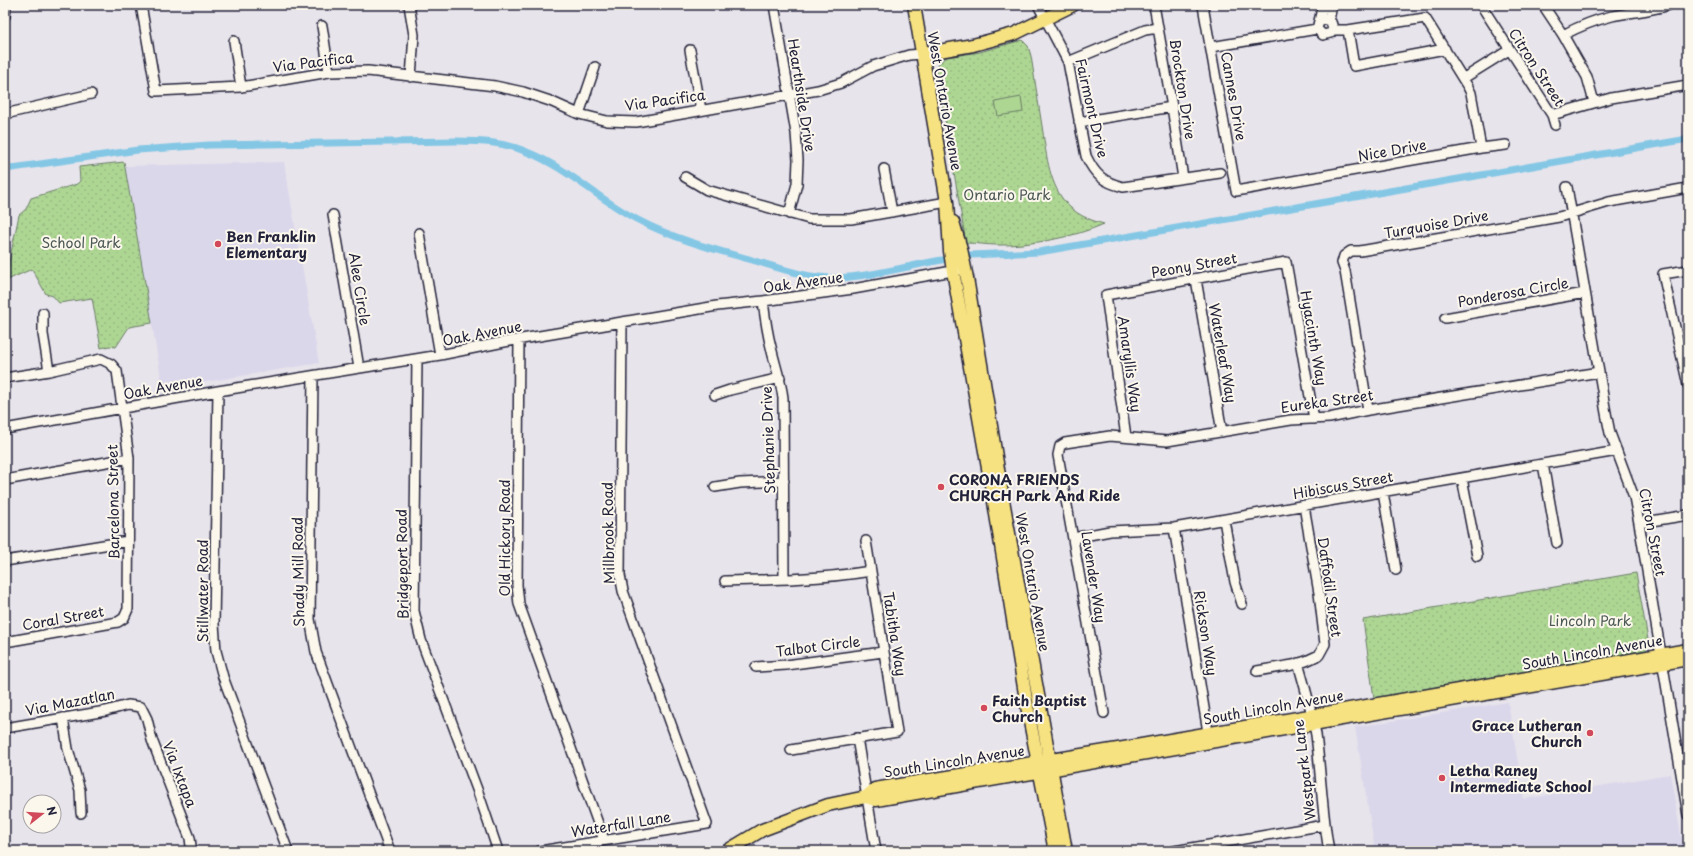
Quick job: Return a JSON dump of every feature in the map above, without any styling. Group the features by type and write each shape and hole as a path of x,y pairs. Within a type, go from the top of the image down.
{"main road":[{"name":"West Ontario Avenue","path":"914,5 947,202 961,249 959,270 1003,500 1045,766 1055,851"},
{"name":"Via Pacifica","path":"922,54 973,45 1014,34 1072,5"},
{"name":"South Lincoln Avenue","path":"1661,660 1688,650"},
{"name":"South Lincoln Avenue","path":"727,851 762,830 794,817 828,805 866,797 876,800 1045,766 1661,660 1688,660"},
{"name":"West Ontario Avenue","path":"1045,766 1066,851"}],"street":[{"path":"5,16 6,5"},
{"name":"Via Pacifica","path":"142,5 156,91 241,87 329,72 368,71 495,86 523,92 579,114 607,121 636,122 818,90 841,83 873,66 909,55 922,54"},
{"path":"409,5 414,35 411,77"},
{"name":"Hearthside Drive","path":"774,5 796,133 798,171 789,214"},
{"name":"Fairmont Drive","path":"1038,5 1068,62 1086,156 1092,169 1100,178 1110,184 1131,187 1220,172"},
{"name":"Brockton Drive","path":"1154,5 1172,107 1182,178"},
{"path":"1323,5 1318,26 1321,34 1326,35 1333,30 1348,30 1425,18 1464,78 1471,93 1481,148"},
{"path":"1329,20 1332,5"},
{"name":"Citron Street","path":"1481,5 1552,114 1555,125"},
{"path":"1543,5 1563,35 1587,77 1594,102"},
{"path":"1563,35 1591,22 1627,10 1657,9 1669,5"},
{"name":"Cannes Drive","path":"1203,6 1236,190"},
{"path":"1211,47 1318,26 1324,19 1329,20 1333,24 1333,30"},
{"path":"322,26 329,72"},
{"path":"1068,62 1107,47 1137,32 1158,28"},
{"path":"1348,30 1354,66 1445,49"},
{"path":"234,41 241,87"},
{"path":"690,50 700,110"},
{"path":"1464,78 1509,50"},
{"path":"579,114 595,67"},
{"path":"1552,114 1594,102 1688,85"},
{"path":"5,114 91,94"},
{"path":"1079,122 1172,107"},
{"name":"Nice Drive","path":"1236,190 1506,145"},
{"path":"884,169 892,212"},
{"path":"685,177 707,190 809,219 832,220 870,216 947,202"},
{"name":"Citron Street","path":"1567,187 1609,426 1634,497 1639,522 1688,815"},
{"name":"Turquoise Drive","path":"1368,410 1342,263 1344,256 1351,251 1360,251 1559,217 1609,202 1688,188"},
{"name":"Alee Circle","path":"333,215 359,368"},
{"path":"419,233 440,355"},
{"name":"Peony Street","path":"1106,295 1286,262"},
{"name":"Hyacinth Way","path":"1286,262 1314,419"},
{"name":"Oak Avenue","path":"5,429 717,306 763,302 853,289 959,270"},
{"path":"1688,270 1663,274 1688,385"},
{"name":"Waterleaf Way","path":"1196,279 1222,432"},
{"name":"Ponderosa Circle","path":"1445,318 1585,293"},
{"name":"Amaryllis Way","path":"1106,295 1126,437"},
{"name":"Stephanie Drive","path":"763,302 766,325 780,378 783,398 784,579"},
{"path":"5,378 49,371 43,334 43,313"},
{"name":"Millbrook Road","path":"622,322 620,575 623,592 707,824"},
{"name":"Old Hickory Road","path":"519,340 517,585 519,604 604,840"},
{"name":"Barcelona Street","path":"49,371 101,359 111,364 117,371 129,458 128,609 124,618"},
{"name":"Bridgeport Road","path":"417,359 414,610 421,640 478,792 498,851"},
{"name":"Eureka Street","path":"1060,446 1065,443 1110,436 1167,441 1291,420 1329,418 1368,410 1599,372"},
{"name":"Shady Mill Road","path":"313,376 310,619 316,652 390,851"},
{"path":"715,395 780,378"},
{"name":"Stillwater Road","path":"218,391 214,624 216,651 223,676 288,851"},
{"name":"Lavender Way","path":"1060,446 1058,454 1104,713"},
{"name":"Hibiscus Street","path":"1073,538 1110,531 1174,528 1617,452"},
{"path":"5,480 129,458"},
{"path":"1543,464 1557,543"},
{"path":"1462,478 1477,556"},
{"path":"714,487 740,483 784,481"},
{"path":"1382,492 1396,570"},
{"name":"Daffodil Street","path":"1257,671 1298,663 1319,655 1323,650 1324,644 1319,593 1304,506"},
{"path":"1639,522 1688,515"},
{"path":"1224,520 1235,582 1242,604"},
{"name":"Rickson Way","path":"1174,528 1209,738"},
{"path":"5,561 128,541"},
{"name":"Tabitha Way","path":"857,738 897,732 866,541"},
{"path":"725,581 844,576 871,571"},
{"name":"Coral Street","path":"5,642 118,622 124,618"},
{"name":"Talbot Circle","path":"756,667 786,665 883,652"},
{"name":"Westpark Lane","path":"1298,663 1313,720 1321,774 1325,825 1329,851"},
{"name":"Via Mazatlan","path":"5,728 106,711 128,705 141,707"},
{"name":"Via Ixtapa","path":"141,707 147,720 152,740 190,838 191,846 189,851"},
{"path":"63,718 68,749 80,790 81,814"},
{"path":"791,750 857,738 876,851"},
{"name":"Waterfall Lane","path":"540,851 707,824"},
{"path":"1174,851 1325,825"}],"shaded area":[{"name":"Ben Franklin Elementary","path":"284,162 319,363 163,389 125,166"},
{"name":"Letha Raney Intermediate School","path":"1508,702 1524,799 1670,774 1684,851 1375,851 1355,727"}],"green space":[{"name":"Ontario Park","path":"1022,40 1028,46 1031,56 1049,166 1059,194 1073,210 1093,221 1104,224 1066,237 1023,244 993,245 966,243 936,67 947,57 980,52"},
{"path":"1021,97 1023,112 998,116 995,102"},
{"name":"School Park","path":"124,162 152,323 129,327 116,347 109,346 101,348 92,298 59,303 53,296 46,294 32,269 5,281 19,215 26,209 31,198 77,184 80,181 79,167"},
{"name":"Lincoln Park","path":"1636,573 1649,645 1646,650 1374,698 1363,620"}],"waterway":[{"path":"971,255 1039,252 1688,139"},
{"path":"5,169 138,150 209,145 456,141 483,142 510,146 542,159 570,175 624,212 666,233 708,248 793,272 824,278 848,277 942,260"}],"place":[{"name":"Ben Franklin Elementary","path":"218,244"},
{"name":"CORONA FRIENDS CHURCH Park And Ride","path":"941,487"},
{"name":"Faith Baptist Church","path":"984,708"},
{"name":"Grace Lutheran Church","path":"1590,733"},
{"name":"Letha Raney Intermediate School","path":"1442,778"}]}
